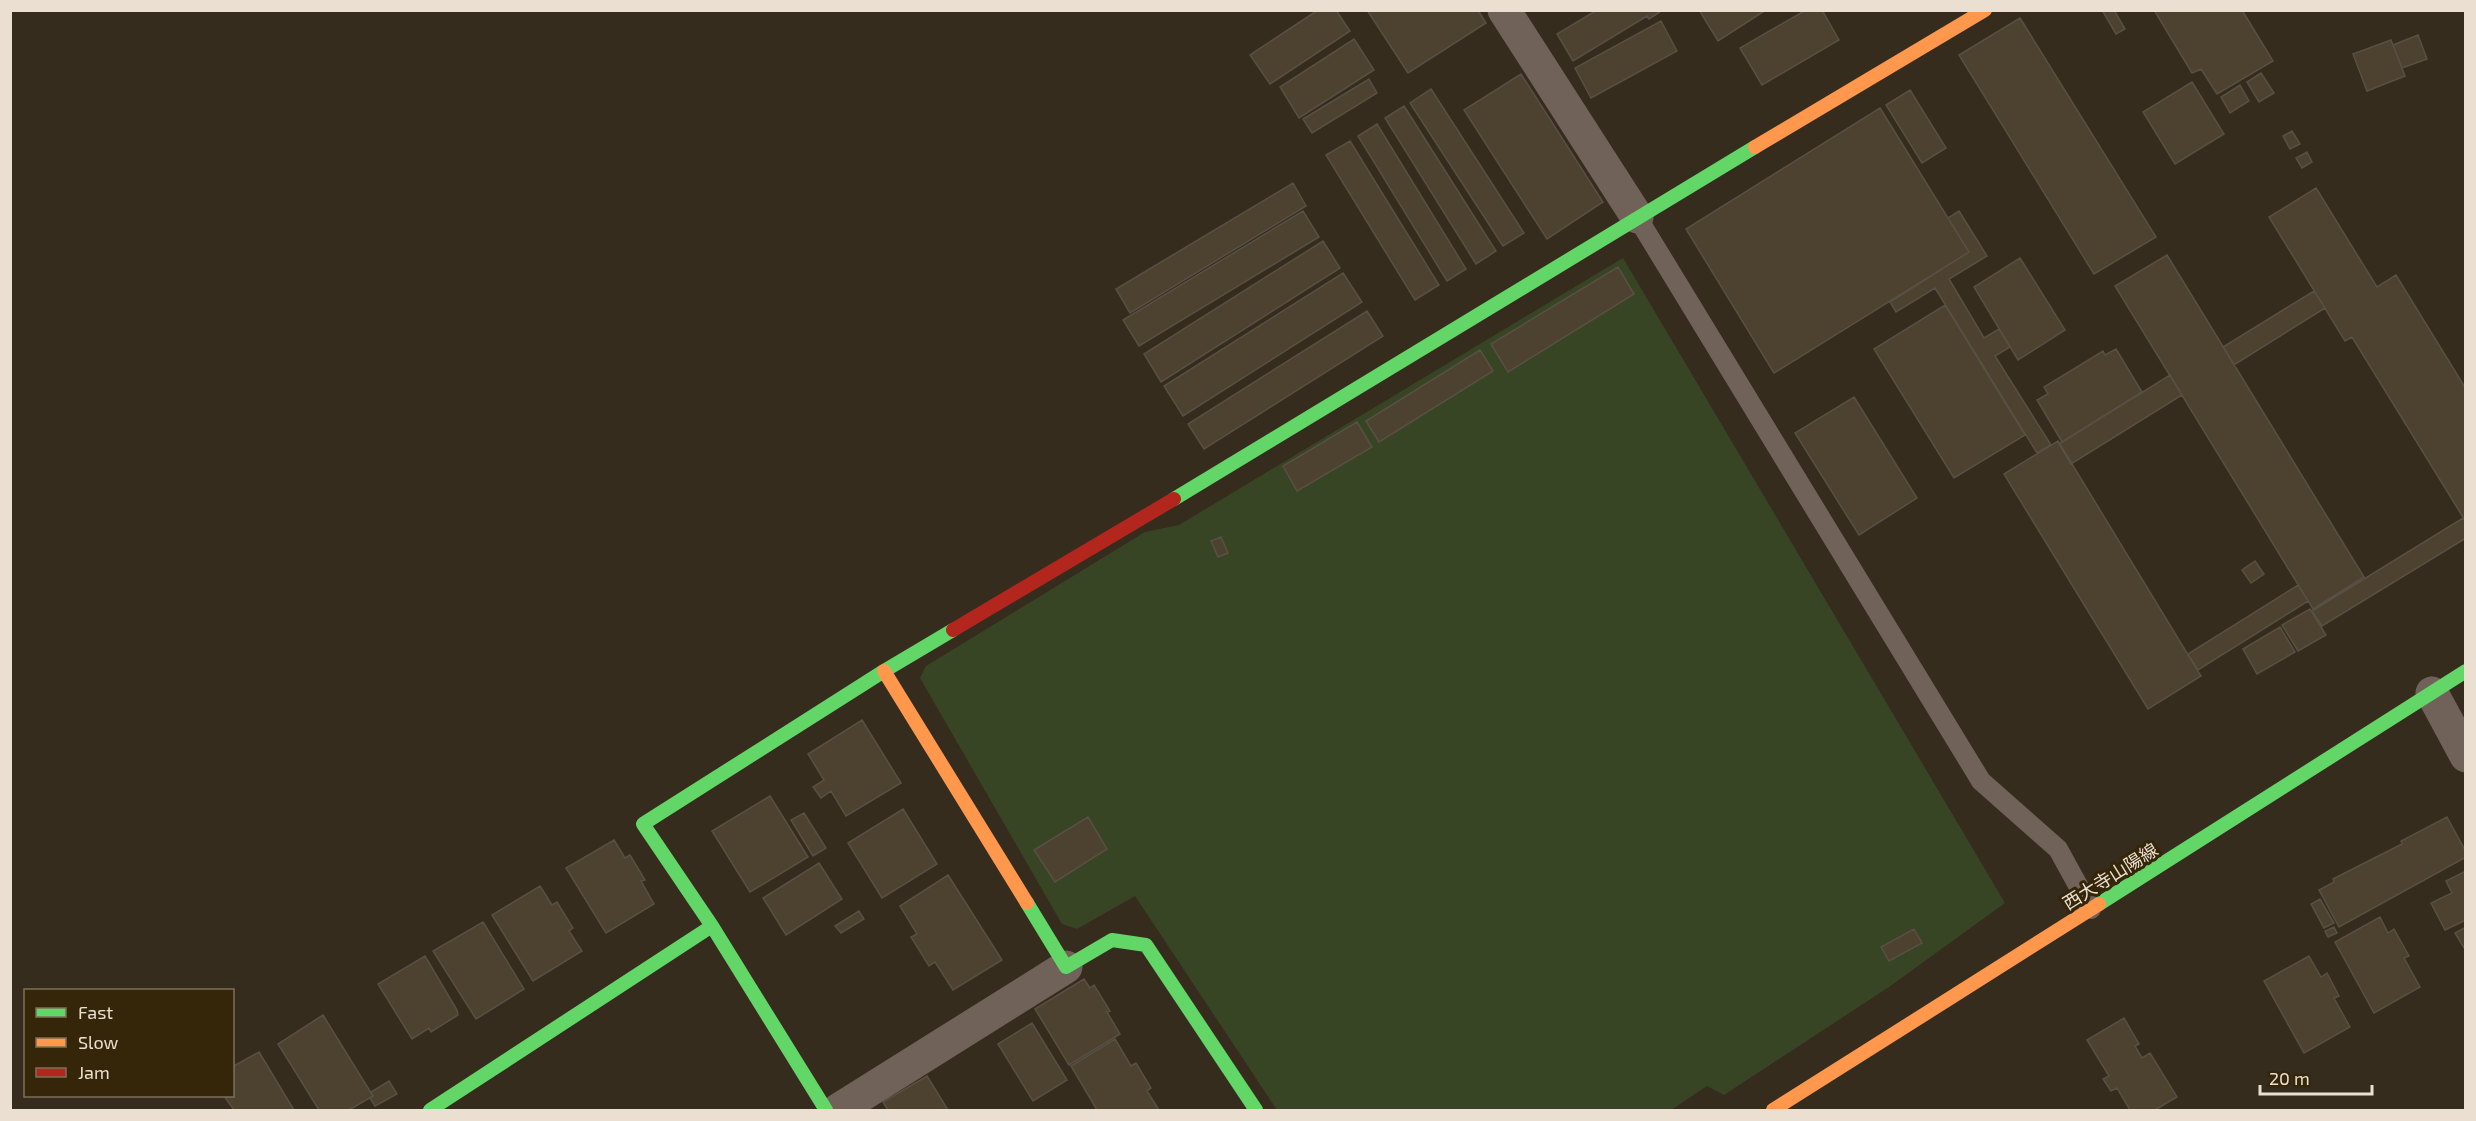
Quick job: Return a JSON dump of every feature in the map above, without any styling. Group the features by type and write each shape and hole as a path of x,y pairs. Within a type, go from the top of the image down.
{"street":[{"path":"1504,10 1637,217"},
{"path":"826,1110 712,926 644,824 884,671 1132,525 1637,217 1985,10"},
{"name":"西大寺山陽線","path":"1773,1110 2466,670"},
{"path":"884,671 1066,967"},
{"path":"2432,693 2466,756"},
{"path":"430,1110 712,926"},
{"path":"838,1110 1112,940 1146,945 1256,1110"}],"lane":[{"path":"1637,217 1981,781 2058,849 2091,909"}],"green space":[{"path":"1623,258 2005,903 1889,987 1724,1095 1707,1086 1671,1110 1277,1110 1135,896 1077,929 1062,924 920,678 926,666 1145,532 1179,525"}],"building":[{"path":"1318,10 1336,10 1350,31 1270,84 1250,55"},
{"path":"1367,10 1478,10 1486,23 1408,73"},
{"path":"1597,10 1663,10 1649,19 1647,16 1573,61 1557,34"},
{"path":"1699,10 1766,10 1718,41"},
{"path":"1806,10 1822,10 1839,40 1762,85 1740,48"},
{"path":"2102,10 2114,10 2125,29 2116,34"},
{"path":"2154,10 2242,10 2273,61 2217,94 2201,69 2192,73"},
{"path":"2020,18 2156,237 2094,274 1959,55"},
{"path":"1661,21 1677,51 1591,98 1575,68"},
{"path":"2418,35 2427,59 2402,68 2393,45"},
{"path":"1354,39 1374,70 1299,118 1280,87"},
{"path":"2391,40 2405,76 2367,91 2353,54"},
{"path":"2261,73 2274,93 2259,102 2247,82"},
{"path":"1521,74 1603,202 1547,239 1464,110"},
{"path":"1369,79 1377,93 1312,133 1303,119"},
{"path":"2192,82 2224,134 2175,164 2143,112"},
{"path":"2240,85 2249,101 2230,113 2221,97"},
{"path":"1431,89 1524,233 1503,246 1410,103"},
{"path":"1910,90 1946,148 1922,163 1886,105"},
{"path":"1404,106 1496,251 1476,264 1385,118"},
{"path":"1880,108 1969,252 1774,373 1686,229"},
{"path":"1377,124 1466,269 1447,281 1358,136"},
{"path":"2292,131 2300,144 2290,149 2283,136"},
{"path":"1350,141 1439,285 1415,300 1326,155"},
{"path":"2307,152 2312,162 2302,168 2296,158"},
{"path":"1293,183 1306,206 1130,313 1116,289"},
{"path":"2316,188 2377,287 2396,275 2466,389 2466,522 2352,337 2345,341 2269,217"},
{"path":"1303,211 1319,237 1139,346 1123,320"},
{"path":"1959,211 1987,256 1949,279 1984,338 1999,329 2010,347 1995,356 2051,445 2037,453 1935,288 1896,312 1890,302 1969,252 1948,218"},
{"path":"1323,241 1340,268 1161,382 1144,354"},
{"path":"2167,255 2364,577 2313,609 2115,286"},
{"path":"2020,258 2065,330 2018,360 1974,287"},
{"path":"1618,267 1634,294 1508,372 1491,344"},
{"path":"1343,273 1362,302 1183,416 1164,386"},
{"path":"2314,291 2325,308 2234,365 2223,347"},
{"path":"1945,305 2025,435 1954,478 1874,349"},
{"path":"1367,311 1383,336 1204,449 1188,424"},
{"path":"2116,349 2142,392 2062,442 2037,400 2048,394 2044,387 2103,351 2105,355"},
{"path":"1480,350 1493,371 1379,442 1366,421"},
{"path":"2170,375 2182,395 2071,464 2059,444"},
{"path":"1854,397 1917,498 1859,535 1795,433"},
{"path":"1357,422 1372,447 1297,491 1283,466"},
{"path":"2058,441 2201,676 2148,709 2004,474"},
{"path":"2463,518 2466,522 2466,538 2322,626 2312,611"},
{"path":"1221,537 1228,553 1218,557 1211,541"},
{"path":"2255,561 2264,574 2251,583 2242,570"},
{"path":"2298,585 2308,601 2198,670 2188,654"},
{"path":"2310,609 2326,635 2298,651 2282,625"},
{"path":"2280,627 2295,652 2257,674 2243,649"},
{"path":"862,720 901,783 846,816 831,791 821,798 813,787 824,780 808,754"},
{"path":"770,796 808,857 750,892 712,831"},
{"path":"903,809 937,864 882,898 848,843"},
{"path":"804,813 826,848 813,856 791,820"},
{"path":"1088,817 1107,849 1055,882 1034,850"},
{"path":"2447,817 2466,852 2466,857 2339,927 2319,890 2334,882 2333,879 2402,844 2401,841"},
{"path":"614,840 625,858 630,855 645,880 641,881 654,904 606,933 566,868"},
{"path":"819,863 842,899 786,935 763,898"},
{"path":"2466,871 2466,920 2445,930 2431,903 2452,893 2446,881"},
{"path":"948,875 1002,960 953,990 935,962 929,966 911,937 917,934 900,906"},
{"path":"540,886 552,905 557,902 573,928 569,931 582,951 533,981 492,915"},
{"path":"2320,899 2334,923 2324,928 2311,904"},
{"path":"859,911 864,919 841,933 835,926"},
{"path":"2380,917 2388,933 2394,929 2409,956 2404,958 2420,987 2374,1013 2335,942"},
{"path":"483,922 524,989 476,1019 433,951"},
{"path":"2334,927 2337,933 2328,937 2325,931"},
{"path":"2466,927 2466,951 2455,933"},
{"path":"1914,929 1922,943 1889,961 1881,947"},
{"path":"425,956 458,1015 431,1032 429,1028 412,1039 378,984"},
{"path":"2309,956 2321,977 2327,973 2339,996 2334,998 2350,1027 2304,1053 2264,981"},
{"path":"1084,979 1090,988 1094,985 1110,1011 1107,1012 1120,1034 1069,1065 1035,1009"},
{"path":"323,1015 373,1096 349,1110 319,1110 278,1044"},
{"path":"2124,1018 2139,1044 2135,1046 2142,1058 2150,1053 2177,1097 2155,1110 2130,1110 2117,1088 2111,1091 2103,1079 2109,1076 2087,1040"},
{"path":"1032,1023 1067,1080 1033,1101 998,1044"},
{"path":"1115,1039 1131,1066 1136,1063 1151,1088 1147,1091 1159,1110 1097,1110 1071,1066"},
{"path":"259,1052 294,1110 234,1110 225,1097 234,1097 234,1066"},
{"path":"927,1076 948,1110 888,1110 883,1102"},
{"path":"389,1081 397,1094 375,1106 370,1098 373,1096 371,1092"}],"traffic: fast":[{"path":"1174,499 1755,147"},
{"path":"826,1110 712,926 643,824 884,671 953,630"},
{"path":"2099,904 2466,671"},
{"path":"1027,903 1066,967 1112,940 1146,945 1256,1110"},
{"path":"430,1110 712,926"}],"traffic: slow":[{"path":"1755,147 1985,10"},
{"path":"884,671 1027,903"},
{"path":"1773,1110 2099,904"}],"traffic: jam":[{"path":"953,630 1174,499"}]}
